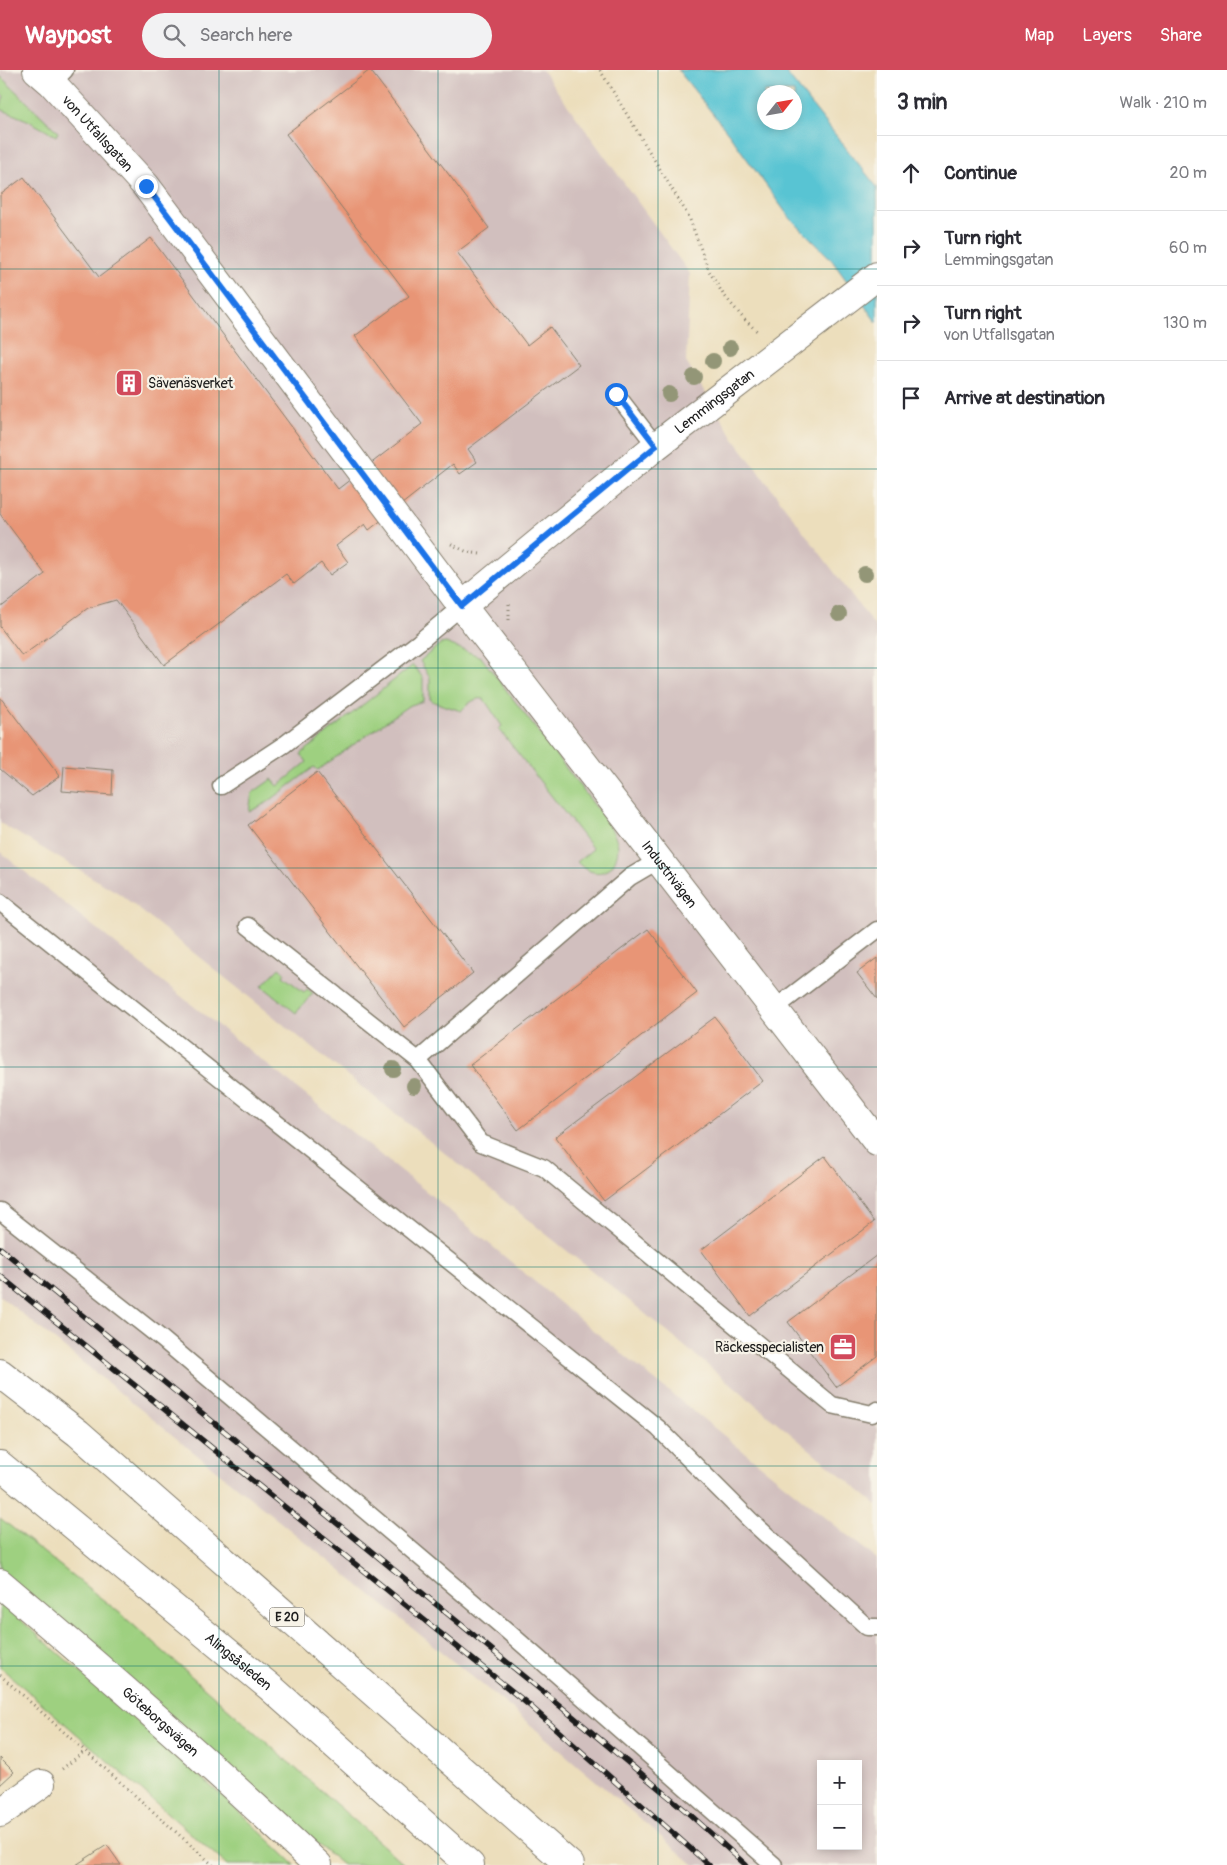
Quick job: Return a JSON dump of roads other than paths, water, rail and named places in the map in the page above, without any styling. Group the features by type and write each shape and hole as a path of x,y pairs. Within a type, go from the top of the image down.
{"main road":[{"name":"von Utfallsgatan","path":"51,74 146,186 462,606"},
{"name":"Lemmingsgatan","path":"462,606 656,446 877,276"},
{"name":"Industrivägen","path":"462,606 877,1142"},
{"name":"E 20","path":"0,1372 78,1434 570,1865"},
{"name":"Alingsåsleden","path":"0,1465 271,1688 470,1865"},
{"name":"Göteborgsvägen","path":"0,1583 99,1667 245,1796 318,1865"},
{"path":"0,1813 41,1784"}],"lane":[{"path":"616,394 656,446"},
{"path":"221,786 285,744 419,642 462,606"},
{"path":"418,1060 630,877 659,860"},
{"path":"0,902 658,1428 750,1520 867,1627 877,1627"},
{"path":"248,926 418,1060 481,1143 544,1168 832,1405 872,1414 877,1410"},
{"path":"774,1009 877,930"},
{"path":"0,1211 177,1352 512,1635 774,1865"}],"water":[{"path":"678,70 784,70 796,85 757,85 757,130 802,130 802,93 877,187 877,323 831,259 789,217 729,134"}],"railway":[{"path":"0,1248 541,1690 686,1811 746,1865"},
{"path":"0,1276 529,1705 709,1865"}],"place":[{"name":"Sävenäsverket","path":"129,383"},
{"name":"Räckesspecialisten","path":"843,1347"}]}
